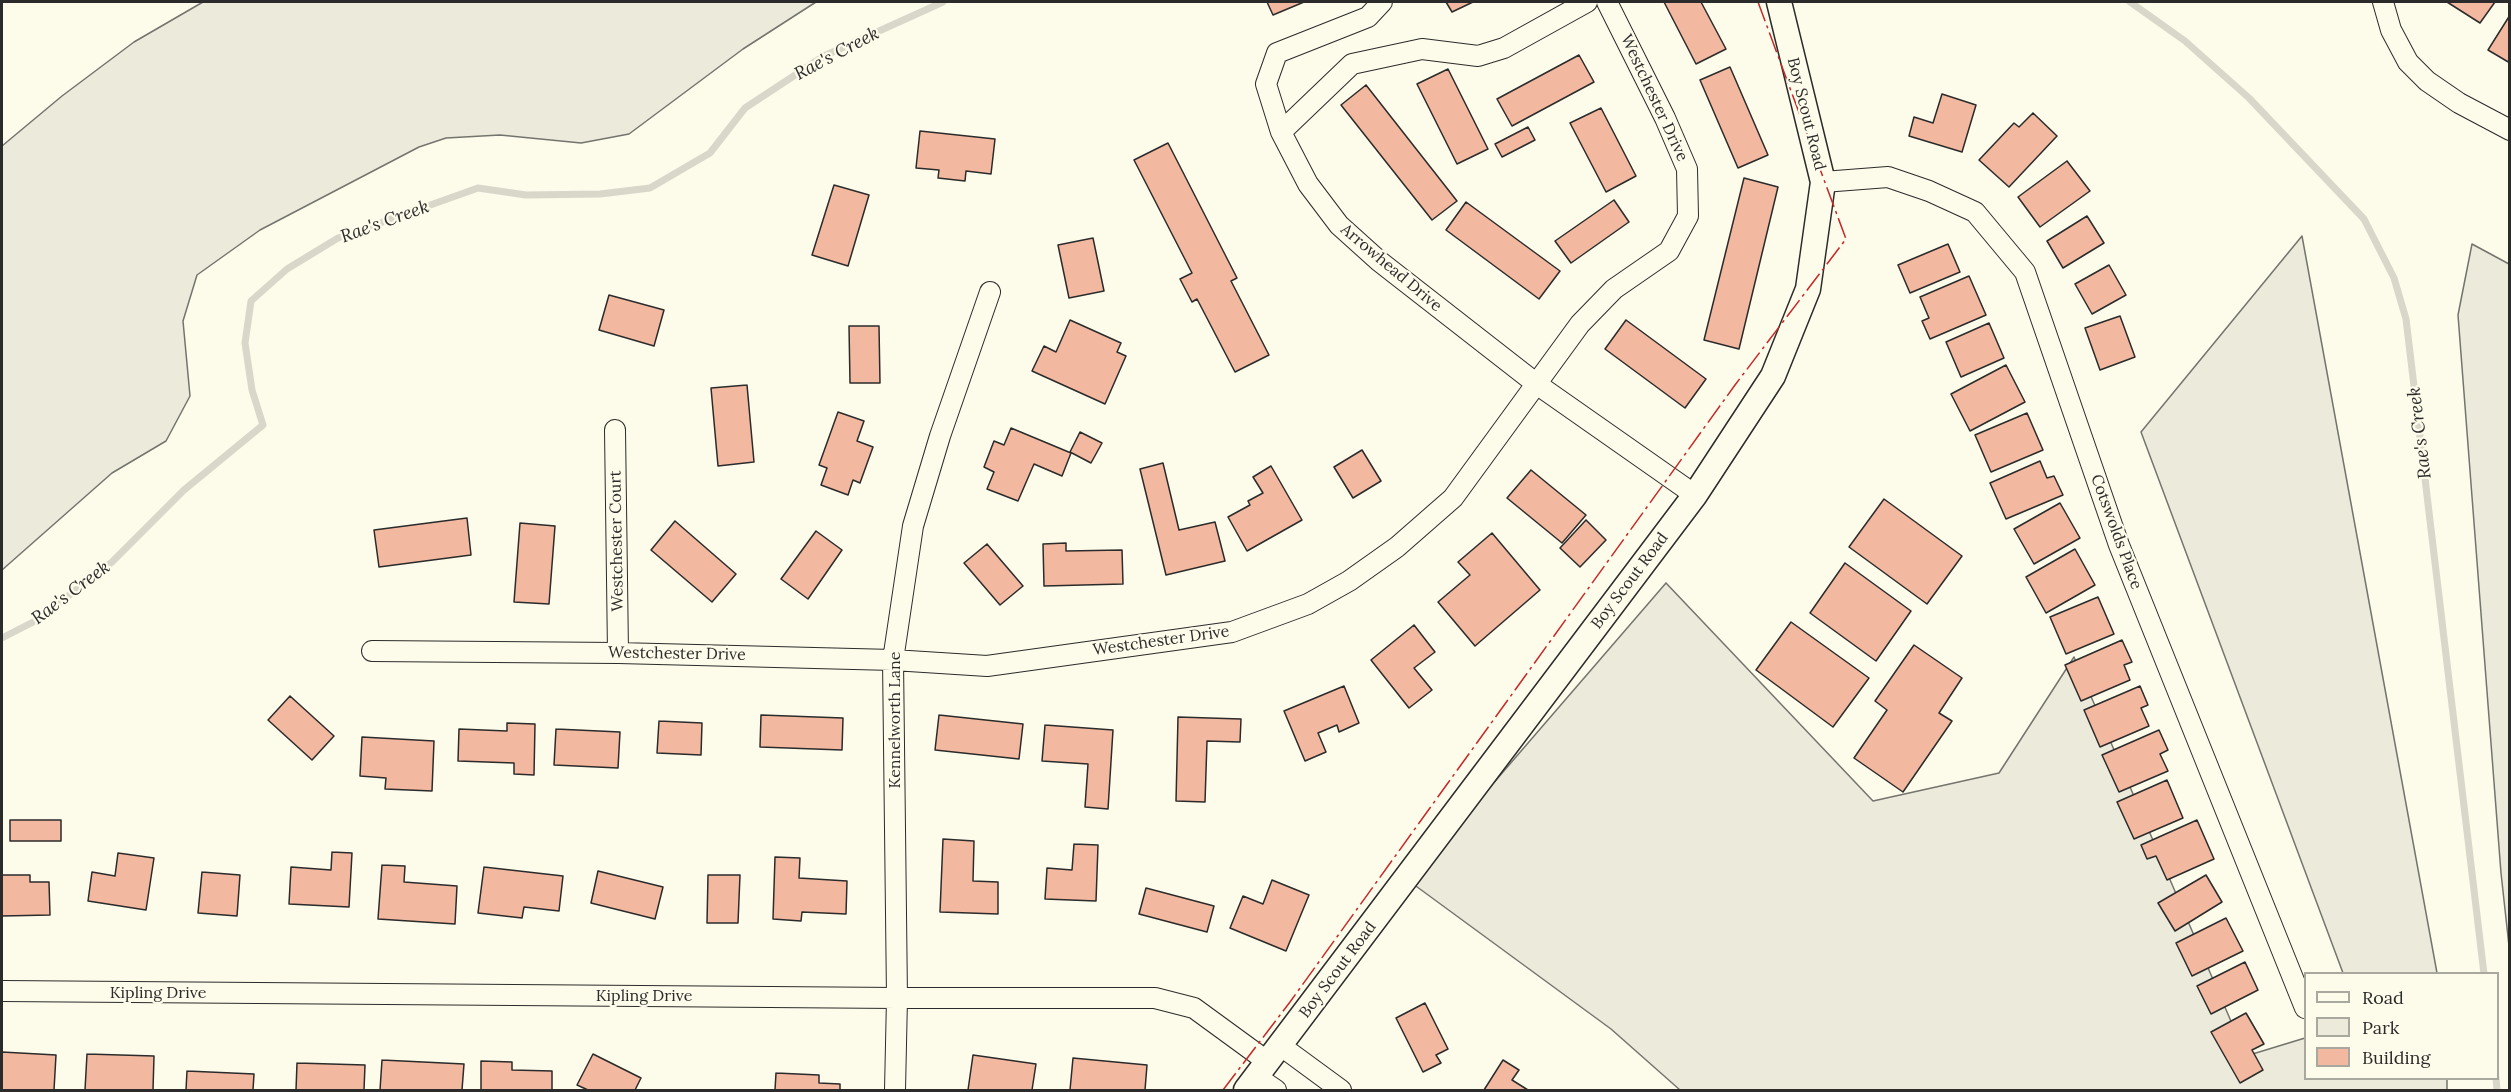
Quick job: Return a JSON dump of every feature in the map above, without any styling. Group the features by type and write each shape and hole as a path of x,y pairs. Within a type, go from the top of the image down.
{"street":[{"name":"Arrowhead Drive","path":"1382,2 1368,17 1277,53 1266,84 1281,132 1308,184 1339,225 1379,261 1538,385 1695,495"},
{"path":"1281,132 1352,64 1422,49 1478,56 1504,48 1587,2"},
{"name":"Westchester Drive","path":"372,651 618,653 893,660 987,666 1232,632 1308,604 1349,581 1396,547 1453,498 1538,385 1580,324 1614,289 1669,251 1688,216 1687,169 1665,118 1607,2"},
{"name":"Boy Scout Road","path":"1263,1069 1695,495 1773,376 1808,289 1823,182 1779,2"},
{"path":"2382,2 2391,30 2408,62 2427,81 2459,103 2510,130"},
{"name":"Cotswolds Place","path":"1823,182 1888,177 1938,195 1975,212 2025,272 2119,545 2304,1006"},
{"name":"Kennelworth Lane","path":"895,1090 897,998 893,660 913,526 940,436 990,292"},
{"name":"Westchester Court","path":"615,430 618,653"},
{"name":"Kipling Drive","path":"2,991 1155,998 1194,1008 1263,1069 1276,1090"},
{"name":"Kipling Drive","path":"1263,1069 1341,1090"}],"green space":[{"path":"203,2 816,2 743,49 629,134 581,143 500,135 446,138 419,147 260,230 197,275 183,321 190,396 166,441 112,473 2,570 2,146 62,96 134,42"},
{"path":"2302,236 2437,972 2343,972 2141,432"},
{"path":"2472,244 2509,264 2509,946 2501,873 2458,315"},
{"path":"1666,583 1873,801 1999,773 2074,657 2246,1056 2304,1038 2304,1080 2447,1080 2447,1090 1680,1090 1611,1029 1409,881"}],"building":[{"path":"1267,2 1304,2 1273,15"},
{"path":"1446,2 1473,2 1452,12"},
{"path":"1664,2 1701,2 1726,49 1696,64"},
{"path":"2447,2 2495,2 2480,23"},
{"path":"2510,15 2510,63 2488,50"},
{"path":"1579,55 1594,82 1512,126 1497,99"},
{"path":"1730,67 1768,155 1738,168 1700,80"},
{"path":"1448,69 1488,149 1457,164 1417,84"},
{"path":"1366,85 1457,201 1432,220 1341,105"},
{"path":"1942,94 1976,105 1962,152 1909,136 1914,117 1933,123"},
{"path":"1601,108 1636,176 1606,192 1570,123"},
{"path":"2033,113 2057,136 2009,187 1979,160 2014,123 2019,127"},
{"path":"1528,127 1535,140 1502,157 1495,144"},
{"path":"920,131 995,139 991,174 966,171 965,181 938,178 939,170 916,168"},
{"path":"1168,143 1237,278 1231,281 1269,355 1235,372 1197,299 1192,302 1180,279 1192,273 1134,160"},
{"path":"2067,161 2090,191 2040,227 2018,197"},
{"path":"1744,178 1778,187 1739,349 1704,340"},
{"path":"834,185 869,195 848,266 812,255"},
{"path":"1614,200 1629,222 1571,263 1555,241"},
{"path":"1466,202 1560,271 1539,299 1446,230"},
{"path":"2087,216 2104,243 2063,268 2047,241"},
{"path":"1093,238 1104,291 1069,298 1058,245"},
{"path":"1948,244 1960,272 1910,293 1898,265"},
{"path":"2109,265 2126,295 2092,314 2075,284"},
{"path":"1969,276 1986,315 1930,339 1922,321 1929,318 1920,297"},
{"path":"609,295 664,310 654,346 599,330"},
{"path":"2120,316 2135,357 2100,370 2085,328"},
{"path":"1070,320 1121,343 1117,352 1126,356 1105,404 1032,371 1044,346 1056,352"},
{"path":"1626,320 1706,379 1685,408 1605,349"},
{"path":"1989,323 2004,358 1961,377 1946,342"},
{"path":"849,326 879,326 880,383 850,383"},
{"path":"2006,365 2025,402 1970,431 1951,394"},
{"path":"747,385 754,462 718,466 711,388"},
{"path":"838,412 864,421 857,441 873,447 860,483 853,480 848,495 821,485 827,468 819,465"},
{"path":"2027,413 2043,450 1991,472 1975,435"},
{"path":"1011,428 1071,453 1062,476 1034,464 1018,501 987,489 994,472 984,467 994,441 1004,445"},
{"path":"1080,432 1102,443 1091,463 1070,452"},
{"path":"1362,450 1381,481 1353,498 1334,467"},
{"path":"2040,461 2047,478 2054,476 2063,495 2006,519 1990,483"},
{"path":"1163,463 1179,530 1215,522 1225,561 1166,575 1140,469"},
{"path":"1271,466 1302,520 1247,551 1228,517 1250,505 1248,501 1263,493 1253,477"},
{"path":"1531,470 1586,515 1562,543 1507,498"},
{"path":"1884,499 1962,556 1927,604 1849,547"},
{"path":"2060,503 2080,538 2034,564 2014,529"},
{"path":"467,518 471,555 379,567 374,530"},
{"path":"1586,520 1606,540 1580,567 1560,548"},
{"path":"675,521 736,574 712,602 651,550"},
{"path":"520,523 555,526 549,604 514,602"},
{"path":"816,531 842,550 808,599 781,579"},
{"path":"1492,533 1540,590 1475,646 1438,602 1470,575 1458,562"},
{"path":"1066,543 1066,551 1122,550 1123,584 1044,586 1043,544"},
{"path":"987,544 1023,586 1000,605 964,563"},
{"path":"2075,549 2095,585 2046,613 2026,577"},
{"path":"1845,563 1911,611 1876,661 1810,613"},
{"path":"2098,597 2114,634 2066,654 2050,617"},
{"path":"1791,622 1869,678 1833,727 1756,670"},
{"path":"1414,625 1435,652 1414,668 1432,690 1409,708 1371,660"},
{"path":"2122,640 2132,662 2124,665 2130,680 2081,701 2065,665"},
{"path":"1914,645 1962,678 1939,713 1952,721 1903,792 1854,758 1887,710 1875,701"},
{"path":"1344,686 1359,723 1339,732 1337,725 1318,733 1326,752 1305,761 1284,711"},
{"path":"2140,686 2148,705 2141,708 2149,726 2100,747 2084,710"},
{"path":"290,696 334,736 312,760 268,720"},
{"path":"761,715 843,718 842,750 760,747"},
{"path":"939,715 1023,724 1019,759 935,750"},
{"path":"1178,717 1241,719 1240,742 1207,741 1205,802 1176,801"},
{"path":"659,721 702,723 701,755 657,753"},
{"path":"507,723 535,724 534,775 514,774 514,763 458,761 459,729 507,731"},
{"path":"1045,725 1113,730 1108,809 1085,807 1088,764 1042,761"},
{"path":"556,729 620,732 618,768 554,765"},
{"path":"2159,730 2168,750 2160,754 2168,771 2119,792 2102,755"},
{"path":"362,737 434,741 432,791 385,789 386,778 360,776"},
{"path":"2167,780 2183,818 2134,839 2117,802"},
{"path":"10,820 61,820 61,841 10,841"},
{"path":"2197,820 2214,859 2167,880 2156,856 2147,859 2141,845"},
{"path":"943,839 974,841 973,881 998,882 998,914 940,912"},
{"path":"1074,844 1098,845 1096,901 1045,899 1047,868 1072,870"},
{"path":"332,852 352,853 349,907 289,904 291,867 331,870"},
{"path":"118,853 154,858 146,910 88,901 92,872 115,876"},
{"path":"775,857 800,858 799,878 847,881 846,914 802,912 801,921 773,919"},
{"path":"382,865 405,866 404,882 457,886 455,924 378,919"},
{"path":"484,867 563,876 559,911 524,907 522,918 478,913"},
{"path":"598,871 663,887 655,919 591,903"},
{"path":"202,872 240,875 237,916 198,913"},
{"path":"2,875 30,875 30,882 49,882 50,915 2,916"},
{"path":"708,875 740,875 738,923 707,923"},
{"path":"2206,875 2222,902 2175,931 2158,903"},
{"path":"1272,880 1309,895 1286,951 1230,928 1243,896 1263,904"},
{"path":"1146,888 1214,906 1207,932 1139,914"},
{"path":"2226,918 2243,951 2192,976 2176,943"},
{"path":"2245,962 2258,990 2211,1014 2197,986"},
{"path":"1425,1003 1448,1049 1436,1055 1441,1063 1423,1072 1396,1018"},
{"path":"2246,1013 2264,1044 2252,1050 2263,1070 2240,1083 2211,1032"},
{"path":"2,1052 56,1055 54,1090 2,1090"},
{"path":"87,1054 154,1056 153,1090 85,1090"},
{"path":"593,1054 641,1078 635,1090 588,1090 577,1085"},
{"path":"973,1055 1036,1064 1032,1090 968,1090"},
{"path":"1073,1058 1147,1065 1145,1090 1070,1090"},
{"path":"382,1060 464,1064 462,1090 380,1090"},
{"path":"1503,1060 1519,1070 1512,1080 1528,1090 1484,1090"},
{"path":"481,1061 512,1062 512,1070 552,1071 552,1090 481,1090"},
{"path":"297,1063 365,1065 364,1090 296,1090"},
{"path":"187,1071 254,1074 253,1090 186,1090"},
{"path":"776,1073 819,1075 819,1083 840,1084 840,1090 775,1090"}],"waterway":[{"name":"Rae's Creek","path":"2,638 37,620 112,562 184,490 263,425 252,390 245,343 251,301 287,269 338,238 478,188 526,195 600,194 650,188 710,153 745,108 824,56 943,2"},
{"name":"Rae's Creek","path":"2130,2 2185,41 2249,98 2364,219 2394,278 2406,319 2484,972"},
{"name":"Rae's Creek","path":"2496,1080 2497,1090"}],"power":[{"path":"1223,1090 1290,1002 1735,385 1846,239 1758,2"}]}
